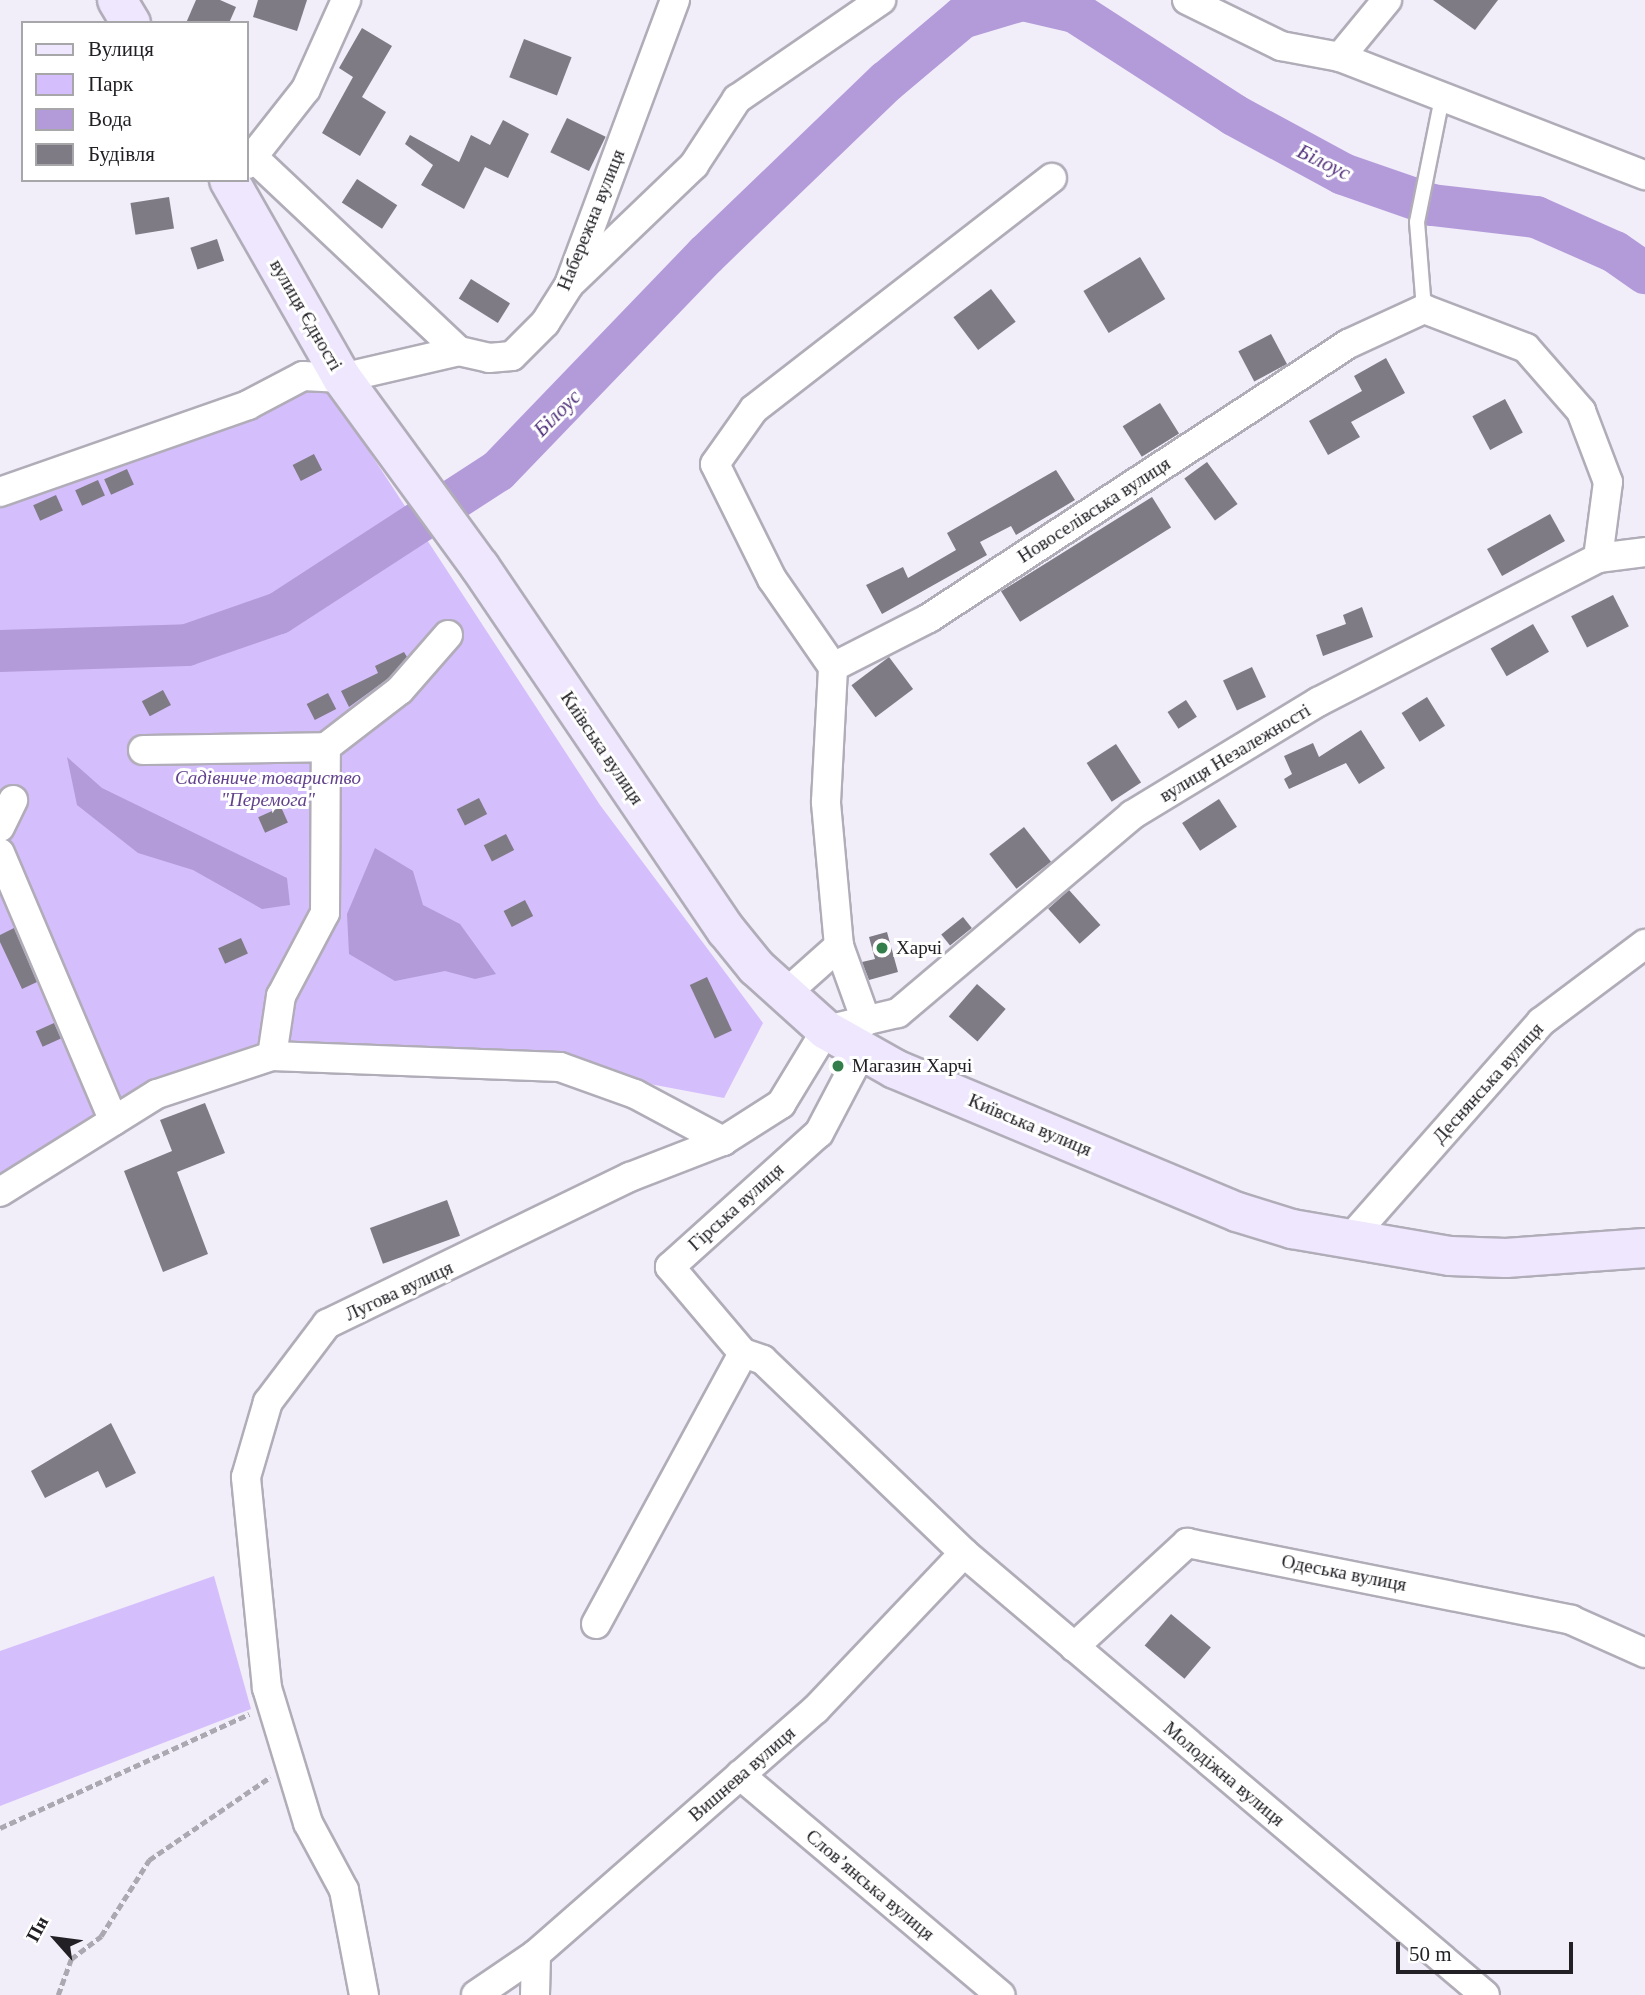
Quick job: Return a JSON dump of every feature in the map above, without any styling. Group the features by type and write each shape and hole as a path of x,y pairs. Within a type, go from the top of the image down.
{"main road":[{"path":"117,0 130,21"},
{"name":"вулиця Єдності","path":"248,177 342,378 480,567"},
{"name":"Київська вулиця","path":"480,567 726,930 784,995 826,1030 863,1037 1237,1212 1348,1241 1450,1256 1506,1258 1645,1248"}],"street":[{"path":"248,163 306,89 346,0"},
{"name":"Набережна вулиця","path":"0,492 248,405 303,376 342,378 458,351 489,358 512,356 545,323 569,285 675,0"},
{"path":"569,285 694,165 737,99 881,0"},
{"path":"1187,0 1281,46 1340,57 1645,175"},
{"path":"1340,57 1387,0"},
{"path":"248,171 458,351"},
{"path":"863,1037 839,946 826,802 833,667 772,579 715,464 754,410 1052,178"},
{"path":"1424,309 1525,348 1581,411 1608,482 1598,558"},
{"name":"Новоселівська вулиця","path":"833,667 929,618 1349,344 1424,309"},
{"name":"вулиця Незалежності","path":"863,1037 898,1013 1132,815 1318,702 1598,558 1645,552"},
{"path":"143,750 326,747 400,690 448,635"},
{"path":"272,1056 281,996 324,913 326,747"},
{"path":"0,827 13,800"},
{"path":"0,853 114,1121"},
{"name":"Деснянська вулиця","path":"1348,1241 1541,1022 1645,944"},
{"path":"784,995 839,946"},
{"name":"Лугова вулиця","path":"364,1995 344,1890 308,1823 267,1688 246,1477 268,1402 327,1324 630,1177 723,1141 781,1104 826,1030"},
{"name":"Гірська вулиця","path":"743,1353 670,1267 819,1133 863,1037"},
{"path":"0,1192 157,1094 272,1056 560,1067 635,1094 723,1141"},
{"path":"596,1624 743,1353"},
{"name":"Молодіжна вулиця","path":"743,1353 763,1360 964,1553 1485,1995"},
{"name":"Одеська вулиця","path":"1074,1647 1187,1543 1571,1620 1645,1653"},
{"name":"Вишнева вулиця","path":"476,1995 536,1954 816,1709 964,1553"},
{"name":"Словʼянська вулиця","path":"740,1776 1000,1995"},
{"path":"535,1995 536,1954"}],"lane":[{"path":"1424,309 1417,222 1422,185 1442,98"}],"path":[{"path":"0,1828 246,1718 267,1688"},
{"path":"58,1995 71,1959 101,1936 149,1860 264,1784 287,1754"}],"green space":[{"name":"Садівниче товариство \"Перемога\"","path":"320,376 600,805 763,1023 724,1098 560,1067 213,1065 0,1201 0,502 115,469"},
{"path":"214,1576 251,1709 0,1806 0,1651"}],"water":[{"path":"67,757 102,788 287,878 290,905 262,909 193,870 138,853 77,805"},
{"path":"375,848 413,871 423,905 460,924 496,974 475,979 445,971 395,981 349,954 347,914"}],"building":[{"path":"196,0 220,0 236,7 230,21 187,21"},
{"path":"258,0 307,0 297,31 253,17"},
{"path":"1433,0 1498,0 1475,30"},
{"path":"362,28 392,46 362,97 386,112 360,156 322,133 353,77 339,68"},
{"path":"524,39 572,57 557,96 509,77"},
{"path":"567,118 606,137 589,171 550,152"},
{"path":"503,120 529,134 508,178 485,167 464,209 421,185 433,165 405,144 410,135 459,162 471,135 490,145"},
{"path":"357,179 397,205 382,229 342,202"},
{"path":"169,197 174,229 135,235 130,203"},
{"path":"217,239 224,261 197,270 190,248"},
{"path":"1140,257 1165,299 1109,333 1083,291"},
{"path":"471,279 510,303 498,323 459,299"},
{"path":"991,289 1016,322 978,350 953,317"},
{"path":"1271,334 1287,364 1254,381 1238,351"},
{"path":"1386,358 1405,393 1351,422 1360,437 1328,455 1309,421 1362,391 1354,376"},
{"path":"1505,399 1523,433 1490,450 1472,416"},
{"path":"1160,403 1179,434 1142,457 1123,426"},
{"path":"314,454 322,470 301,481 293,465"},
{"path":"1207,462 1238,504 1215,521 1184,478"},
{"path":"127,469 134,485 111,495 104,479"},
{"path":"1056,470 1075,500 1016,535 1011,526 980,542 987,555 882,614 866,585 903,567 908,578 956,550 947,533"},
{"path":"98,480 105,496 82,506 75,490"},
{"path":"56,495 63,511 40,521 33,505"},
{"path":"1152,497 1171,528 1020,622 1001,591"},
{"path":"1550,514 1565,541 1502,576 1487,549"},
{"path":"1613,595 1629,626 1587,648 1571,616"},
{"path":"1362,607 1373,637 1323,656 1316,635 1346,624 1343,615"},
{"path":"1533,624 1549,652 1507,676 1491,648"},
{"path":"404,652 407,657 389,678 349,707 341,691 378,673 375,666"},
{"path":"889,657 913,689 876,717 851,685"},
{"path":"1252,667 1266,697 1237,710 1223,681"},
{"path":"163,690 171,705 150,716 142,701"},
{"path":"328,693 336,709 315,720 307,704"},
{"path":"1427,697 1445,726 1420,742 1402,713"},
{"path":"1186,700 1197,717 1178,729 1168,712"},
{"path":"1361,730 1385,768 1359,784 1346,763 1289,789 1284,779 1292,774 1284,756 1313,743 1319,757"},
{"path":"1116,744 1141,783 1112,802 1087,763"},
{"path":"479,798 487,814 465,825 457,809"},
{"path":"1219,799 1237,827 1200,851 1182,823"},
{"path":"281,807 288,823 265,833 258,817"},
{"path":"1024,827 1051,862 1016,889 989,854"},
{"path":"506,834 514,850 492,861 484,845"},
{"path":"1069,890 1100,925 1080,944 1048,909"},
{"path":"525,900 533,916 512,927 504,911"},
{"path":"963,917 972,928 950,946 941,935"},
{"path":"14,928 37,982 22,989 0,942 0,935"},
{"name":"Харчі","path":"887,932 898,972 869,980 862,962 875,959 869,937"},
{"path":"241,938 248,954 225,964 218,948"},
{"path":"707,977 732,1030 715,1039 690,985"},
{"path":"977,984 1006,1009 977,1041 949,1016"},
{"path":"54,1023 61,1039 43,1047 36,1031"},
{"path":"205,1103 225,1153 177,1172 208,1254 163,1272 124,1171 172,1151 160,1120"},
{"path":"447,1200 460,1236 383,1264 370,1228"},
{"path":"111,1423 136,1473 106,1488 98,1471 45,1498 31,1471"},
{"path":"1171,1614 1211,1647 1184,1679 1145,1645"}],"waterway":[{"name":"Білоус","path":"0,651 187,645 279,613 498,471 706,255 886,82 962,18 1022,0"},
{"name":"Білоус","path":"1023,0 1075,12 1234,115 1343,174 1432,205 1536,217 1615,252 1645,273"}],"place":[{"name":"Харчі","path":"882,948"},
{"name":"Магазин Харчі","path":"838,1066"}]}
